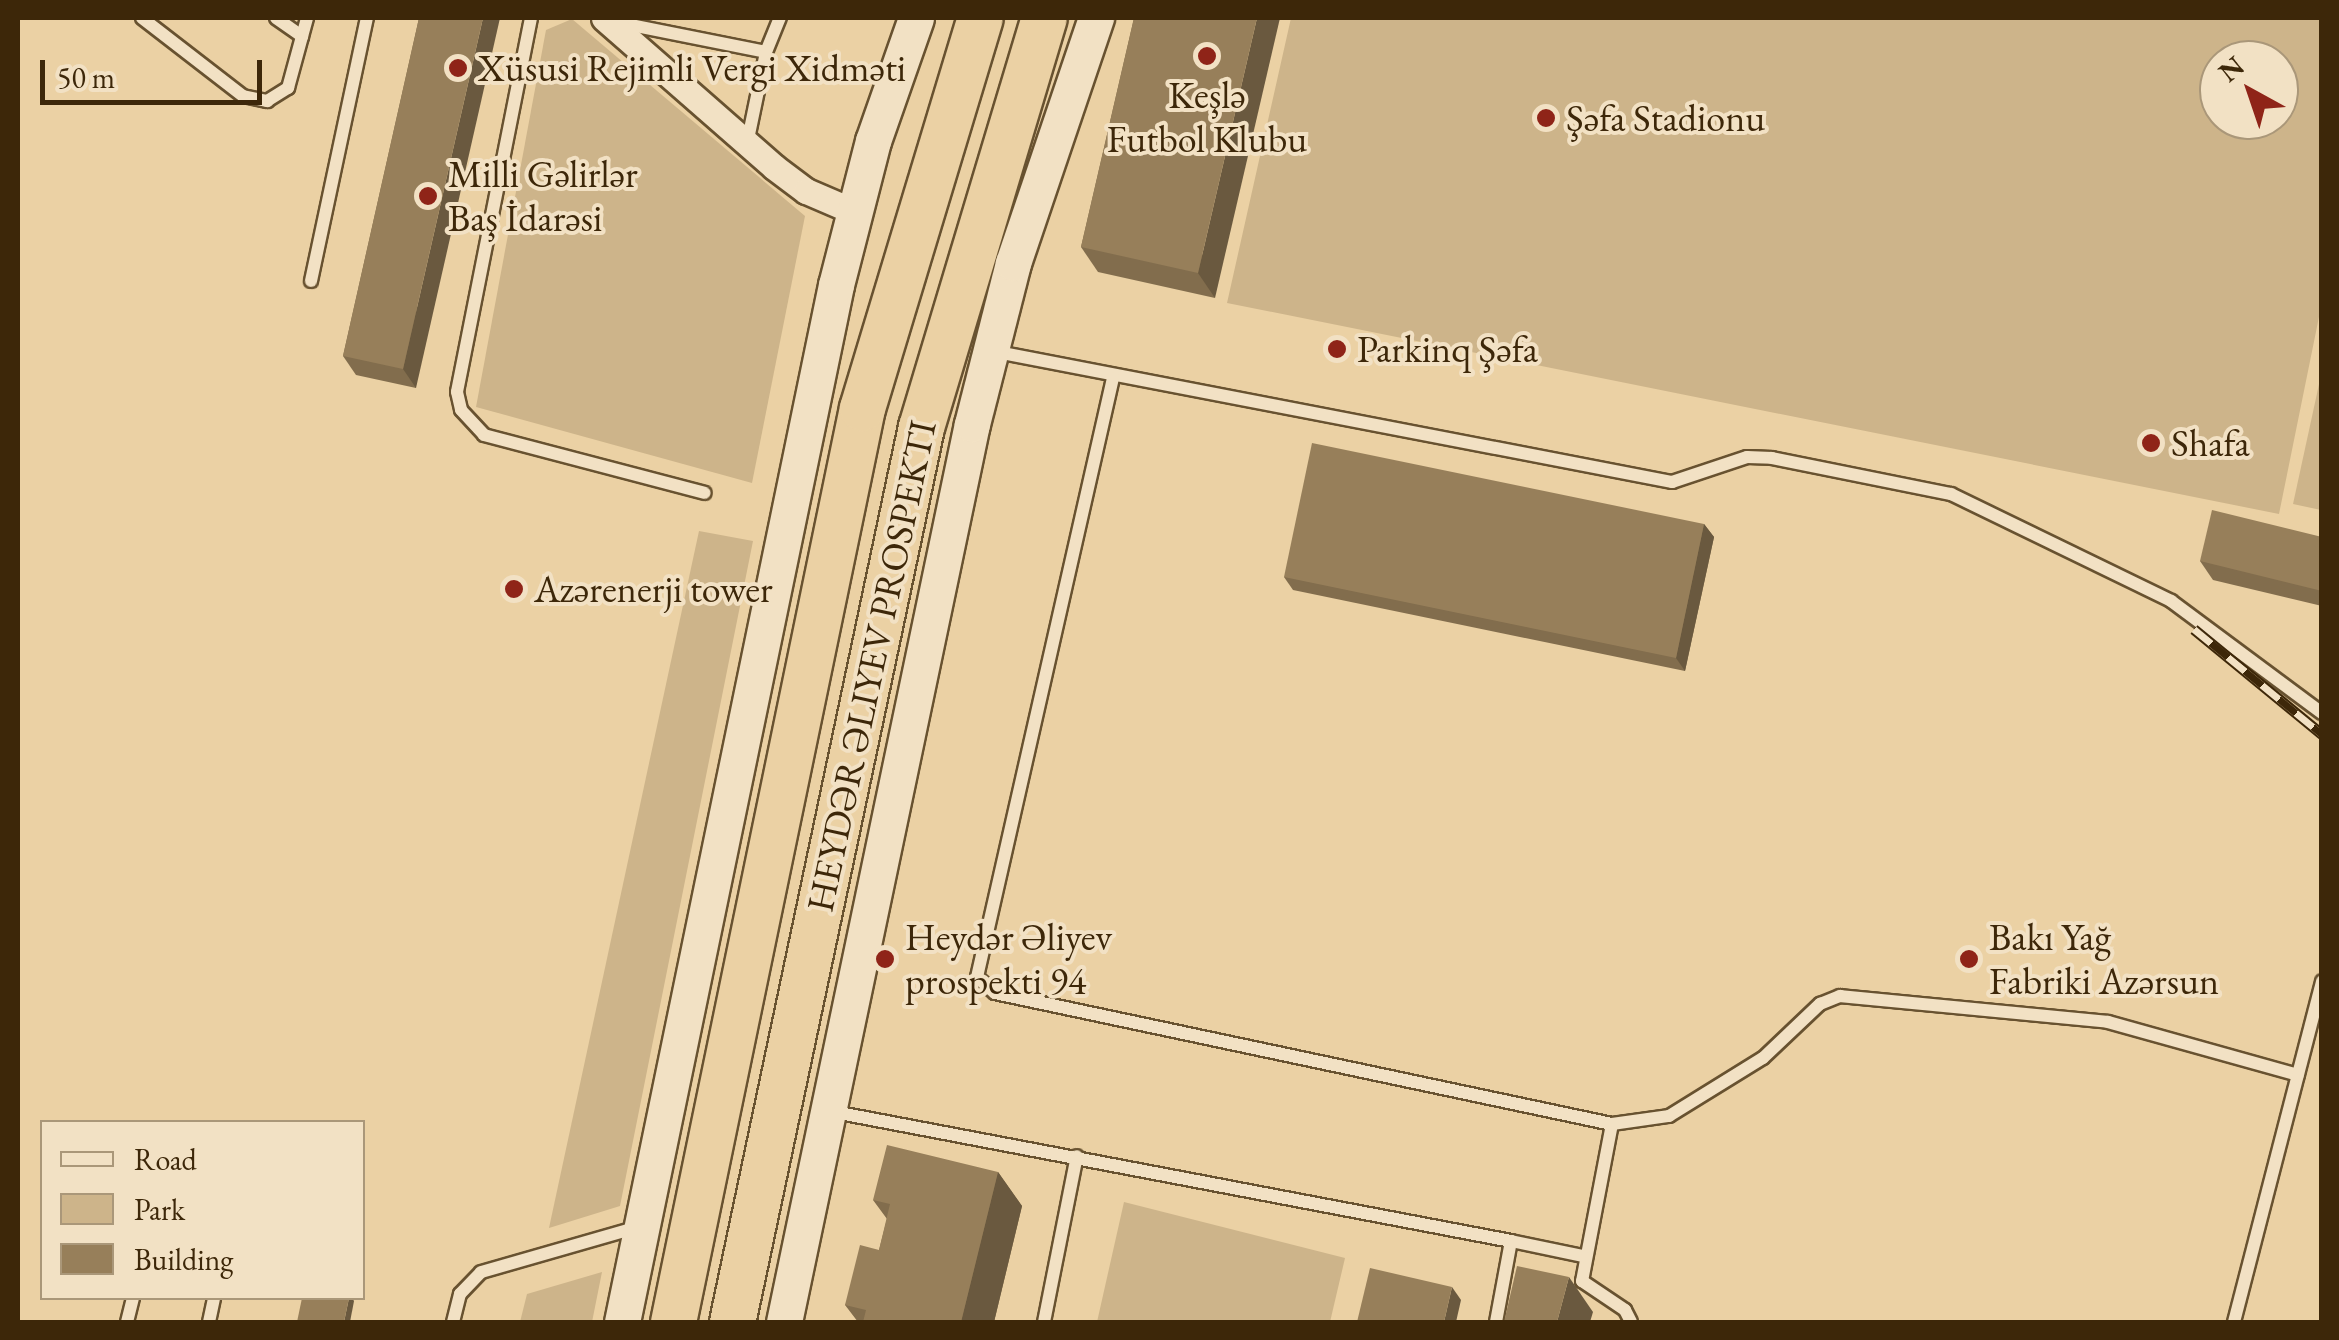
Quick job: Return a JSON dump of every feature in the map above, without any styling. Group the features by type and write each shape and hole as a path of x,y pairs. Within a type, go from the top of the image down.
{"highway":[{"name":"HEYDƏR ƏLIYEV PROSPEKTI","path":"673,1322 862,408 980,18"},
{"name":"HEYDƏR ƏLIYEV PROSPEKTI","path":"732,1322 921,426 1044,18"}],"main road":[{"path":"622,1322 854,211 908,18"},
{"path":"872,141 916,18"},
{"path":"784,1322 991,351 1013,263 1096,18"}],"street":[{"path":"605,19 806,192 854,211"}],"lane":[{"path":"142,18 244,96 268,100 288,88 307,18"},
{"path":"276,18 302,36"},
{"path":"310,281 367,18"},
{"path":"531,18 457,392 461,410 484,435 705,492"},
{"path":"748,144 766,52 780,18"},
{"path":"605,19 766,52"},
{"path":"991,351 1114,378 1672,482 1746,457 1772,458 1951,494 2171,601 2322,712"},
{"path":"1114,378 977,977 983,986 1612,1124 1670,1116 1762,1058 1820,1004 1840,996 2108,1022 2298,1074"},
{"path":"2234,1322 2322,980"},
{"path":"827,1110 1584,1256"},
{"path":"1612,1124 1582,1281 1625,1310 1631,1322"},
{"path":"1044,1322 1077,1156"},
{"path":"453,1322 460,1294 481,1272 640,1226"},
{"path":"1496,1322 1512,1241"}],"green space":[{"path":"1291,18 2321,18 2321,307 2279,514 1227,303"},
{"path":"572,19 805,216 752,483 476,407 546,30"},
{"path":"2321,375 2322,510 2293,504"},
{"path":"699,531 753,541 620,1206 549,1228"},
{"path":"1124,1202 1345,1258 1330,1322 1097,1322"},
{"path":"602,1272 592,1322 520,1322 527,1294"}],"building":[{"name":"Milli Gəlirlər Baş İdarəsi","path":"419,18 483,18 403,369 343,356"},
{"path":"1134,18 1257,18 1198,273 1081,247"},
{"path":"1312,443 1704,524 1676,658 1284,577"},
{"path":"2212,510 2322,537 2322,591 2200,561"},
{"path":"887,1145 998,1172 961,1322 863,1322 866,1310 845,1305 860,1245 879,1250 890,1204 873,1200"},
{"path":"1517,1266 1569,1277 1557,1322 1504,1322"},
{"path":"1370,1268 1452,1287 1444,1322 1357,1322"},
{"path":"302,1300 349,1300 344,1322 297,1322"}],"railway":[{"path":"2194,629 2322,734"}],"place":[{"name":"Keşlə Futbol Klubu","path":"1207,56"},
{"name":"Xüsusi Rejimli Vergi Xidməti","path":"458,68"},
{"name":"Şəfa Stadionu","path":"1546,118"},
{"name":"Milli Gəlirlər Baş İdarəsi","path":"428,196"},
{"name":"Parkinq Şəfa","path":"1337,349"},
{"name":"Shafa","path":"2151,443"},
{"name":"Azərenerji tower","path":"514,589"},
{"name":"Heydər Əliyev prospekti 94","path":"885,959"},
{"name":"Bakı Yağ Fabriki Azərsun","path":"1969,959"}]}
